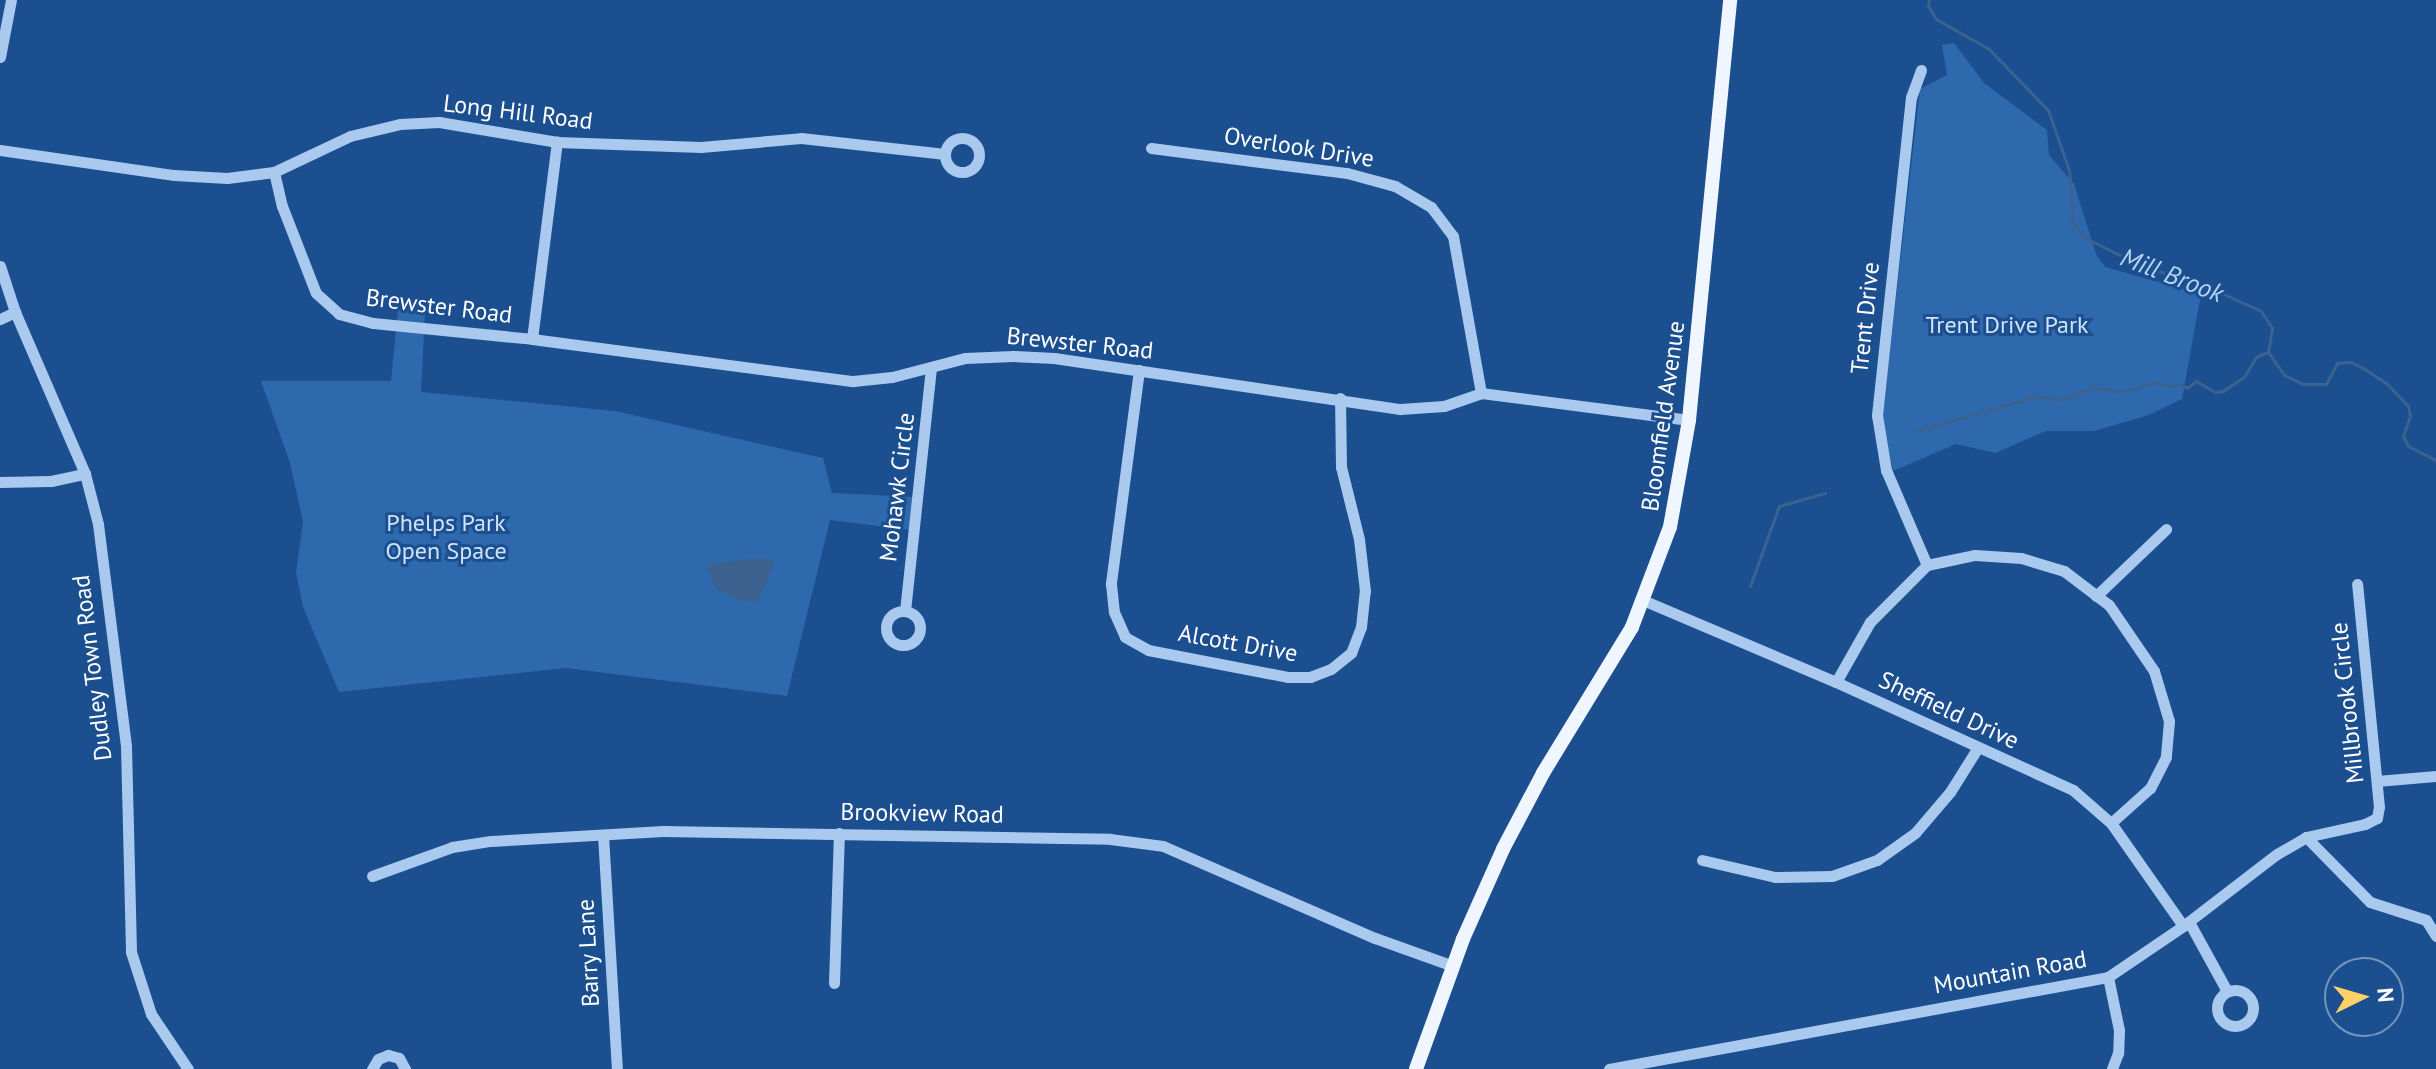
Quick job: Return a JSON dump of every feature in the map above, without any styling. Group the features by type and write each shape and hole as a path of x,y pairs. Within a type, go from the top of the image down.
{"main road":[{"name":"Bloomfield Avenue","path":"1416,1069 1453,966 1517,820 1645,601 1670,527 1689,420 1730,0"}],"street":[{"path":"0,57 11,0"},
{"name":"Trent Drive","path":"1921,70 1911,97 1877,415 1886,470 1927,565"},
{"name":"Long Hill Road","path":"0,150 174,175 227,178 274,172 350,136 400,124 439,122 557,142 701,147 801,138 945,154"},
{"path":"532,339 557,142"},
{"name":"Overlook Drive","path":"1151,148 1347,173 1395,186 1431,207 1453,236 1481,393"},
{"name":"Brewster Road","path":"274,172 282,206 316,293 339,314 373,323 532,339 853,381 965,358 1013,356 1139,370 1400,409 1444,406 1481,393 1689,420"},
{"name":"Dudley Town Road","path":"0,266 15,312 85,474 98,524 126,746 131,952 151,1014 188,1069"},
{"path":"0,319 15,312"},
{"name":"Mohawk Circle","path":"905,611 931,367"},
{"name":"Alcott Drive","path":"1139,370 1111,584 1114,612 1125,637 1148,650 1288,677 1310,677 1331,669 1351,653 1361,627 1365,591 1359,539 1341,467 1340,398"},
{"path":"0,482 51,481 85,474"},
{"path":"2096,596 2166,529"},
{"path":"1836,682 1870,622 1927,565 1975,555 2021,558 2064,571 2109,605 2154,671 2169,721 2166,757 2150,788 2111,823"},
{"name":"Millbrook Circle","path":"2357,584 2377,781 2377,818"},
{"name":"Sheffield Drive","path":"1645,601 1836,682 1977,749 2073,790 2111,823 2186,924 2227,991"},
{"path":"1702,860 1775,877 1832,876 1877,860 1915,833 1950,792 1977,749"},
{"path":"2377,781 2436,776"},
{"name":"Mountain Road","path":"1609,1069 2108,977 2186,924 2277,854 2306,837 2365,824 2377,818"},
{"name":"Brookview Road","path":"372,876 452,847 491,841 663,831 1110,839 1163,846 1375,938 1453,966"},
{"path":"834,983 839,833"},
{"name":"Barry Lane","path":"603,835 617,1069"},
{"path":"2306,837 2370,902 2426,920 2436,936"},
{"path":"2108,977 2119,1030 2118,1053 2112,1069"},
{"path":"372,1069 378,1059 388,1055 399,1058 405,1069"}],"green space":[{"name":"Trent Drive Park","path":"1954,43 1984,83 2047,130 2049,155 2074,184 2096,254 2105,267 2201,294 2182,399 2149,415 2094,431 2046,431 1995,453 1956,444 1893,471 1882,420 1920,89 1947,75 1942,45"},
{"name":"Phelps Park Open Space","path":"398,310 425,313 421,392 615,411 823,458 832,493 914,497 910,530 830,520 787,696 566,668 339,692 303,607 296,572 303,522 290,463 261,381 391,381"}],"shaded area":[{"path":"770,559 774,563 758,602 737,599 716,589 706,565"}],"waterway":[{"name":"Mill Brook","path":"1929,0 1928,6 1936,19 1989,49 2048,110 2069,170 2073,222 2082,236 2143,267 2195,281 2261,311 2272,328 2268,352 2284,375 2303,384 2326,384 2337,363 2351,362 2363,368 2386,383 2408,406 2410,416 2403,436 2408,446 2436,460"},
{"path":"1916,431 2037,396 2063,400 2093,387 2121,392 2156,382 2170,386 2178,383 2187,388 2196,381 2215,392 2223,391 2244,377 2256,357 2268,352"},
{"path":"1750,586 1779,506 1825,493"}]}
